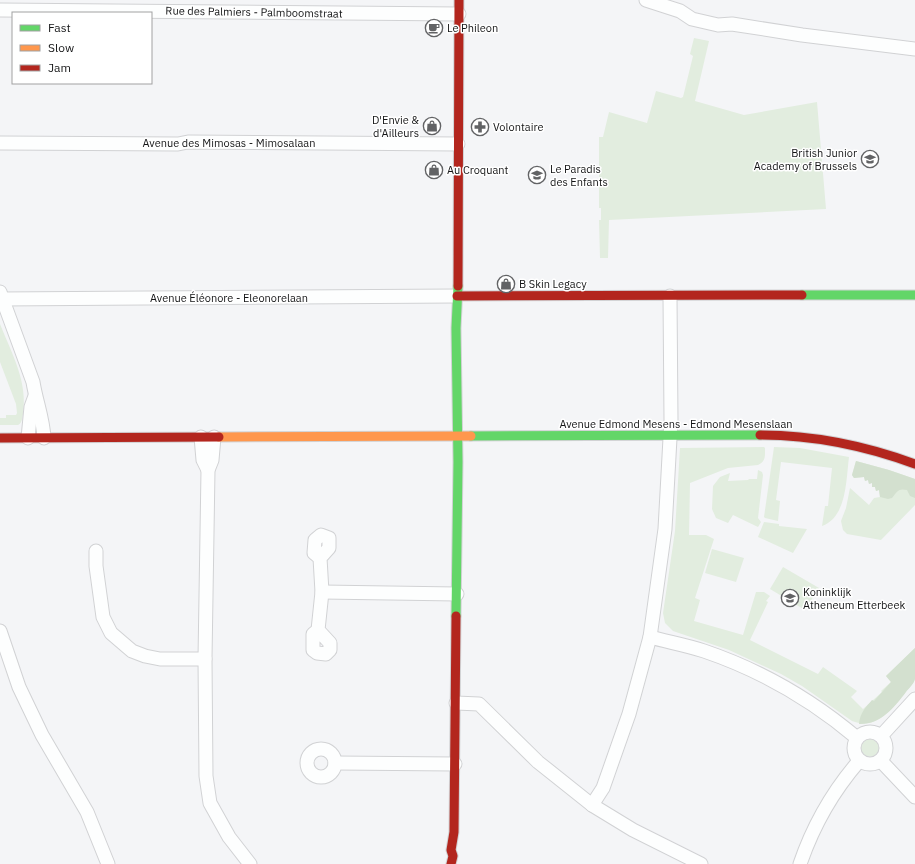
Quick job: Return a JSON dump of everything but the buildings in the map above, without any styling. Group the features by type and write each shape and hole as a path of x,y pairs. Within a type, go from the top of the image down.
{"street":[{"path":"451,864 453,856 451,850 454,832 456,703 458,437 456,312 459,0"},
{"path":"646,0 680,11 692,19 718,25 732,24 802,35 915,49"},
{"name":"Rue des Palmiers - Palmboomstraat","path":"0,10 459,14"},
{"name":"Avenue des Mimosas - Mimosalaan","path":"0,143 178,144 188,142 458,144"},
{"path":"457,296 915,295"},
{"path":"1,296 33,382 35,396 40,408 44,427 44,438"},
{"name":"Avenue Éléonore - Eleonorelaan","path":"1,296 457,296"},
{"path":"592,805 603,788 629,714 650,637 665,529 670,436 670,296"},
{"path":"28,438 31,407 35,396"},
{"name":"Avenue Edmond Mesens - Edmond Mesenslaan","path":"0,438 769,436 797,437 847,444 915,464"},
{"path":"208,437 212,460 208,470 205,659 206,776 210,803 229,837 250,864"},
{"path":"96,551 96,566 103,617 111,633 132,651 145,656 160,658 205,659"},
{"path":"318,630 322,592 320,558"},
{"path":"322,592 457,594"},
{"path":"0,631 19,687 42,735 87,812 108,864"},
{"path":"650,637 709,653 776,682 811,703 857,738"},
{"path":"881,736 915,699"},
{"path":"456,703 479,704 538,762 592,805 633,830 701,864"},
{"path":"869,732 876,732 881,736 887,748 881,761 870,765 859,761 853,750 857,738 862,734 869,732"},
{"path":"800,864 824,808 859,761"},
{"path":"881,761 915,797"},
{"path":"335,763 455,764"},
{"path":"443,864 446,854 451,850"}],"green space":[{"path":"694,38 709,41 695,101 744,115 817,102 826,209 609,220 608,258 600,258 599,220 601,220 601,208 599,208 599,137 603,137 609,112 647,123 656,91 681,98 683,97 693,56 690,54"},
{"path":"0,324 14,357 21,379 24,402 21,422 18,425 0,425 0,418 6,418 6,415 16,415 17,413 16,404 0,362"},
{"path":"764,447 764,458 758,465 728,468 690,483 689,535 706,535 714,539 695,598 700,600 694,621 743,635 756,592 764,592 770,596 766,601 768,602 750,640 818,674 823,667 857,691 851,697 863,709 891,682 886,676 915,648 914,681 890,711 884,716 869,723 852,721 802,686 781,674 729,650 673,631 665,623 663,613 675,531 680,448"},
{"path":"774,447 800,448 849,457 844,497 836,515 830,521 822,526 825,506 828,506 832,468 781,462 776,500 780,501 778,521 764,517"},
{"path":"856,461 915,479 915,505 881,540 847,534 843,530 841,521 846,508 850,488 869,505 874,498 880,497 879,490 876,491 875,487 872,487 872,483 869,484 868,480 865,481 864,477 854,478 852,475"},
{"path":"856,461 915,479 915,498 910,496 907,490 904,489 898,491 892,498 888,499 880,497 879,490 876,491 875,487 872,487 872,483 869,484 868,480 865,481 864,477 854,478 852,475"},
{"path":"758,470 762,472 763,475 758,518 761,522 758,527 733,515 728,523 716,518 712,509 713,486 720,477 730,473 728,481 757,479"},
{"path":"764,522 779,524 779,526 807,529 793,553 758,537"},
{"path":"712,549 744,558 736,582 705,573"},
{"path":"783,567 819,588 805,610 770,589"},
{"path":"915,648 915,679 912,685 897,704 880,719 867,724 859,724 860,717 865,708 872,700 874,701 891,682 886,676"},
{"path":"866,739 874,739 879,744 877,755 874,757 866,757 861,752 861,744"}],"traffic: fast":[{"path":"456,616 458,462 456,328 458,286"},
{"path":"802,295 915,295"},
{"path":"471,436 760,435"}],"traffic: slow":[{"path":"219,437 471,436"}],"traffic: jam":[{"path":"458,286 459,0"},
{"path":"457,296 802,295"},
{"path":"760,435 819,439 878,452 915,464"},
{"path":"0,438 219,437"},
{"path":"451,864 453,856 451,850 454,832 456,616"}],"place":[{"name":"Le Phileon","path":"434,28"},
{"name":"D'Envie & d'Ailleurs","path":"432,126"},
{"name":"Volontaire","path":"480,127"},
{"name":"British Junior Academy of Brussels","path":"870,159"},
{"name":"Au Croquant","path":"434,170"},
{"name":"Le Paradis des Enfants","path":"537,175"},
{"name":"B Skin Legacy","path":"506,284"},
{"name":"Koninklijk Atheneum Etterbeek","path":"790,598"}]}
